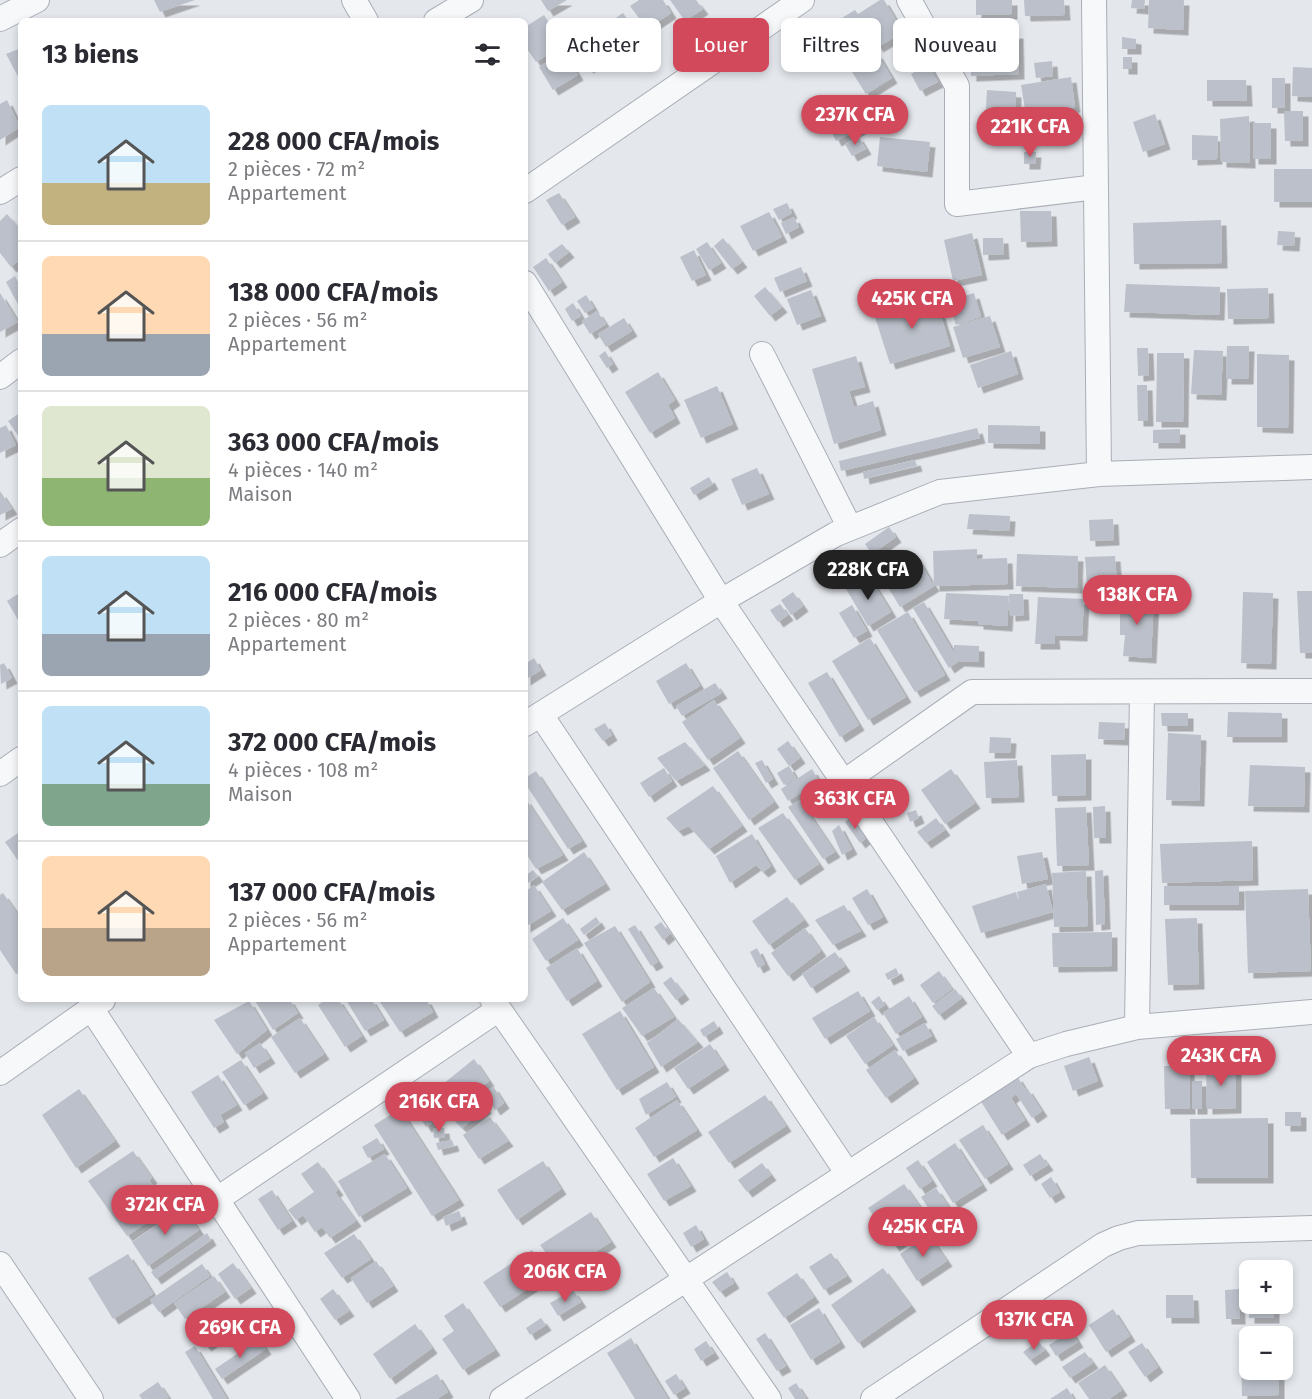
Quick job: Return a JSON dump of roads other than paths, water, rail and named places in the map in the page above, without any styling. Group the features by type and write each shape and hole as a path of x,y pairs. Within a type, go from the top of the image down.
{"street":[{"path":"0,19 37,0"},
{"path":"354,0 364,18"},
{"path":"441,18 471,0"},
{"path":"528,189 802,0"},
{"path":"909,0 957,86 957,204 1096,187"},
{"path":"1094,0 1099,474"},
{"path":"0,192 18,181"},
{"path":"528,288 721,601 1029,1056"},
{"path":"762,354 850,528"},
{"path":"0,377 18,362"},
{"path":"848,1174 533,720 721,601 836,534 940,492 1099,474 1312,467"},
{"path":"0,545 18,532"},
{"path":"844,782 972,692 1312,691"},
{"path":"1137,1027 1142,692"},
{"path":"0,774 18,761"},
{"path":"0,1073 98,1003 216,1200 348,1399"},
{"path":"216,1200 496,1004 769,1399"},
{"path":"502,1399 1029,1056 1066,1044 1137,1027 1312,1012"},
{"path":"873,1399 1103,1245 1119,1238 1138,1233 1312,1228"},
{"path":"0,1264 91,1399"}]}
